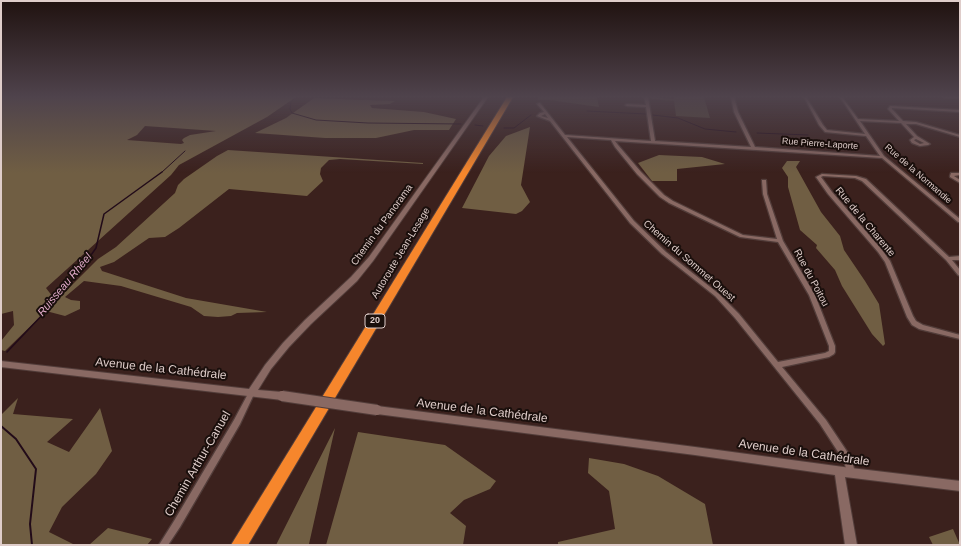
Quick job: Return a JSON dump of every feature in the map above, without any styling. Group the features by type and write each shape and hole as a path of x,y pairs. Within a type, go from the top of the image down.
{"highway":[{"name":"Autoroute Jean-Lesage","path":"239,545 495,122"}],"street":[{"name":"Chemin du Panorama","path":"252,392 268,367 286,345 354,279 371,259 468,122"},
{"name":"Chemin du Sommet Ouest","path":"555,122 632,222 664,253 717,295 737,316 823,422 844,452 848,460 851,473"},
{"path":"650,122 653,141"},
{"path":"741,122 753,148"},
{"path":"820,122 826,131 867,135"},
{"name":"Rue de la Normandie","path":"859,122 883,156 960,221"},
{"path":"896,122 928,126 960,136"},
{"path":"904,123 916,137"},
{"name":"Rue Pierre-Laporte","path":"564,136 883,156"},
{"path":"612,139 616,146 639,173 662,196 715,224 742,236 780,241"},
{"path":"960,174 953,174 952,176 960,182"},
{"name":"Rue de la Charente","path":"948,259 864,180 856,177 822,175 818,177 888,262 910,317 914,323 921,327 960,337"},
{"name":"Rue du Poitou","path":"764,181 765,194 780,241 812,295 832,346 832,352 827,354 778,365"},
{"path":"948,259 960,258"},
{"path":"948,259 960,274"},
{"name":"Avenue de la Cathédrale","path":"1,364 252,392 851,473 960,486"},
{"name":"Chemin Arthur-Canuel","path":"163,545 178,524 237,422 252,392"},
{"path":"839,471 851,545"}],"shaded area":[{"path":"1,122 257,122 179,165 171,175 46,288 56,301 98,259 116,247 175,193 178,185 184,179 228,150 423,163 340,159 329,160 321,168 320,174 323,181 307,196 229,189 165,237 149,238 114,262 100,267 102,271 186,298 267,312 237,313 231,316 218,317 204,316 191,307 121,286 84,281 65,297 71,300 80,301 80,309 65,316 46,311 5,351 1,350 1,341 14,325 13,311 1,314","holes":["145,126 216,131 190,135 184,138 182,140 184,143 181,144 127,140 137,135"]},
{"path":"277,122 454,122 449,130 414,130 376,138 325,138 255,133"},
{"path":"530,127 521,185 530,202 522,211 516,214 462,208 489,156 506,136"},
{"path":"659,155 702,157 725,164 677,169 677,181 652,181 638,163"},
{"path":"787,161 800,161 796,167 821,212 840,236 844,250 879,304 885,344 883,346 872,334 842,286 835,270 816,248 817,245 800,230 788,187 788,177 782,168"},
{"path":"18,398 13,414 73,419 47,442 69,452 100,408 112,451 96,474 62,507 49,532 75,545 1,545 1,415"},
{"path":"335,428 309,545 276,545"},
{"path":"358,432 445,445 496,481 490,489 464,500 450,513 466,526 463,545 326,545"},
{"path":"589,458 624,464 658,476 705,504 713,545 558,545 558,542 615,529 609,491 588,473"},
{"path":"108,528 152,539 147,545 89,545"},
{"path":"953,529 960,545 933,545 929,537"}],"waterway":[{"path":"359,122 461,124"},
{"path":"504,128 514,128 521,122"},
{"path":"689,122 705,129 736,132"},
{"path":"475,125 483,126"},
{"path":"757,133 808,135"},
{"name":"Ruisseau Rhéel","path":"161,173 185,151"},
{"name":"Ruisseau Rhéel","path":"7,352 46,311 82,268 96,248 104,214 162,172"},
{"name":"Ruisseau Rhéel","path":"1,426 16,439 36,469 30,524 32,545"}]}
